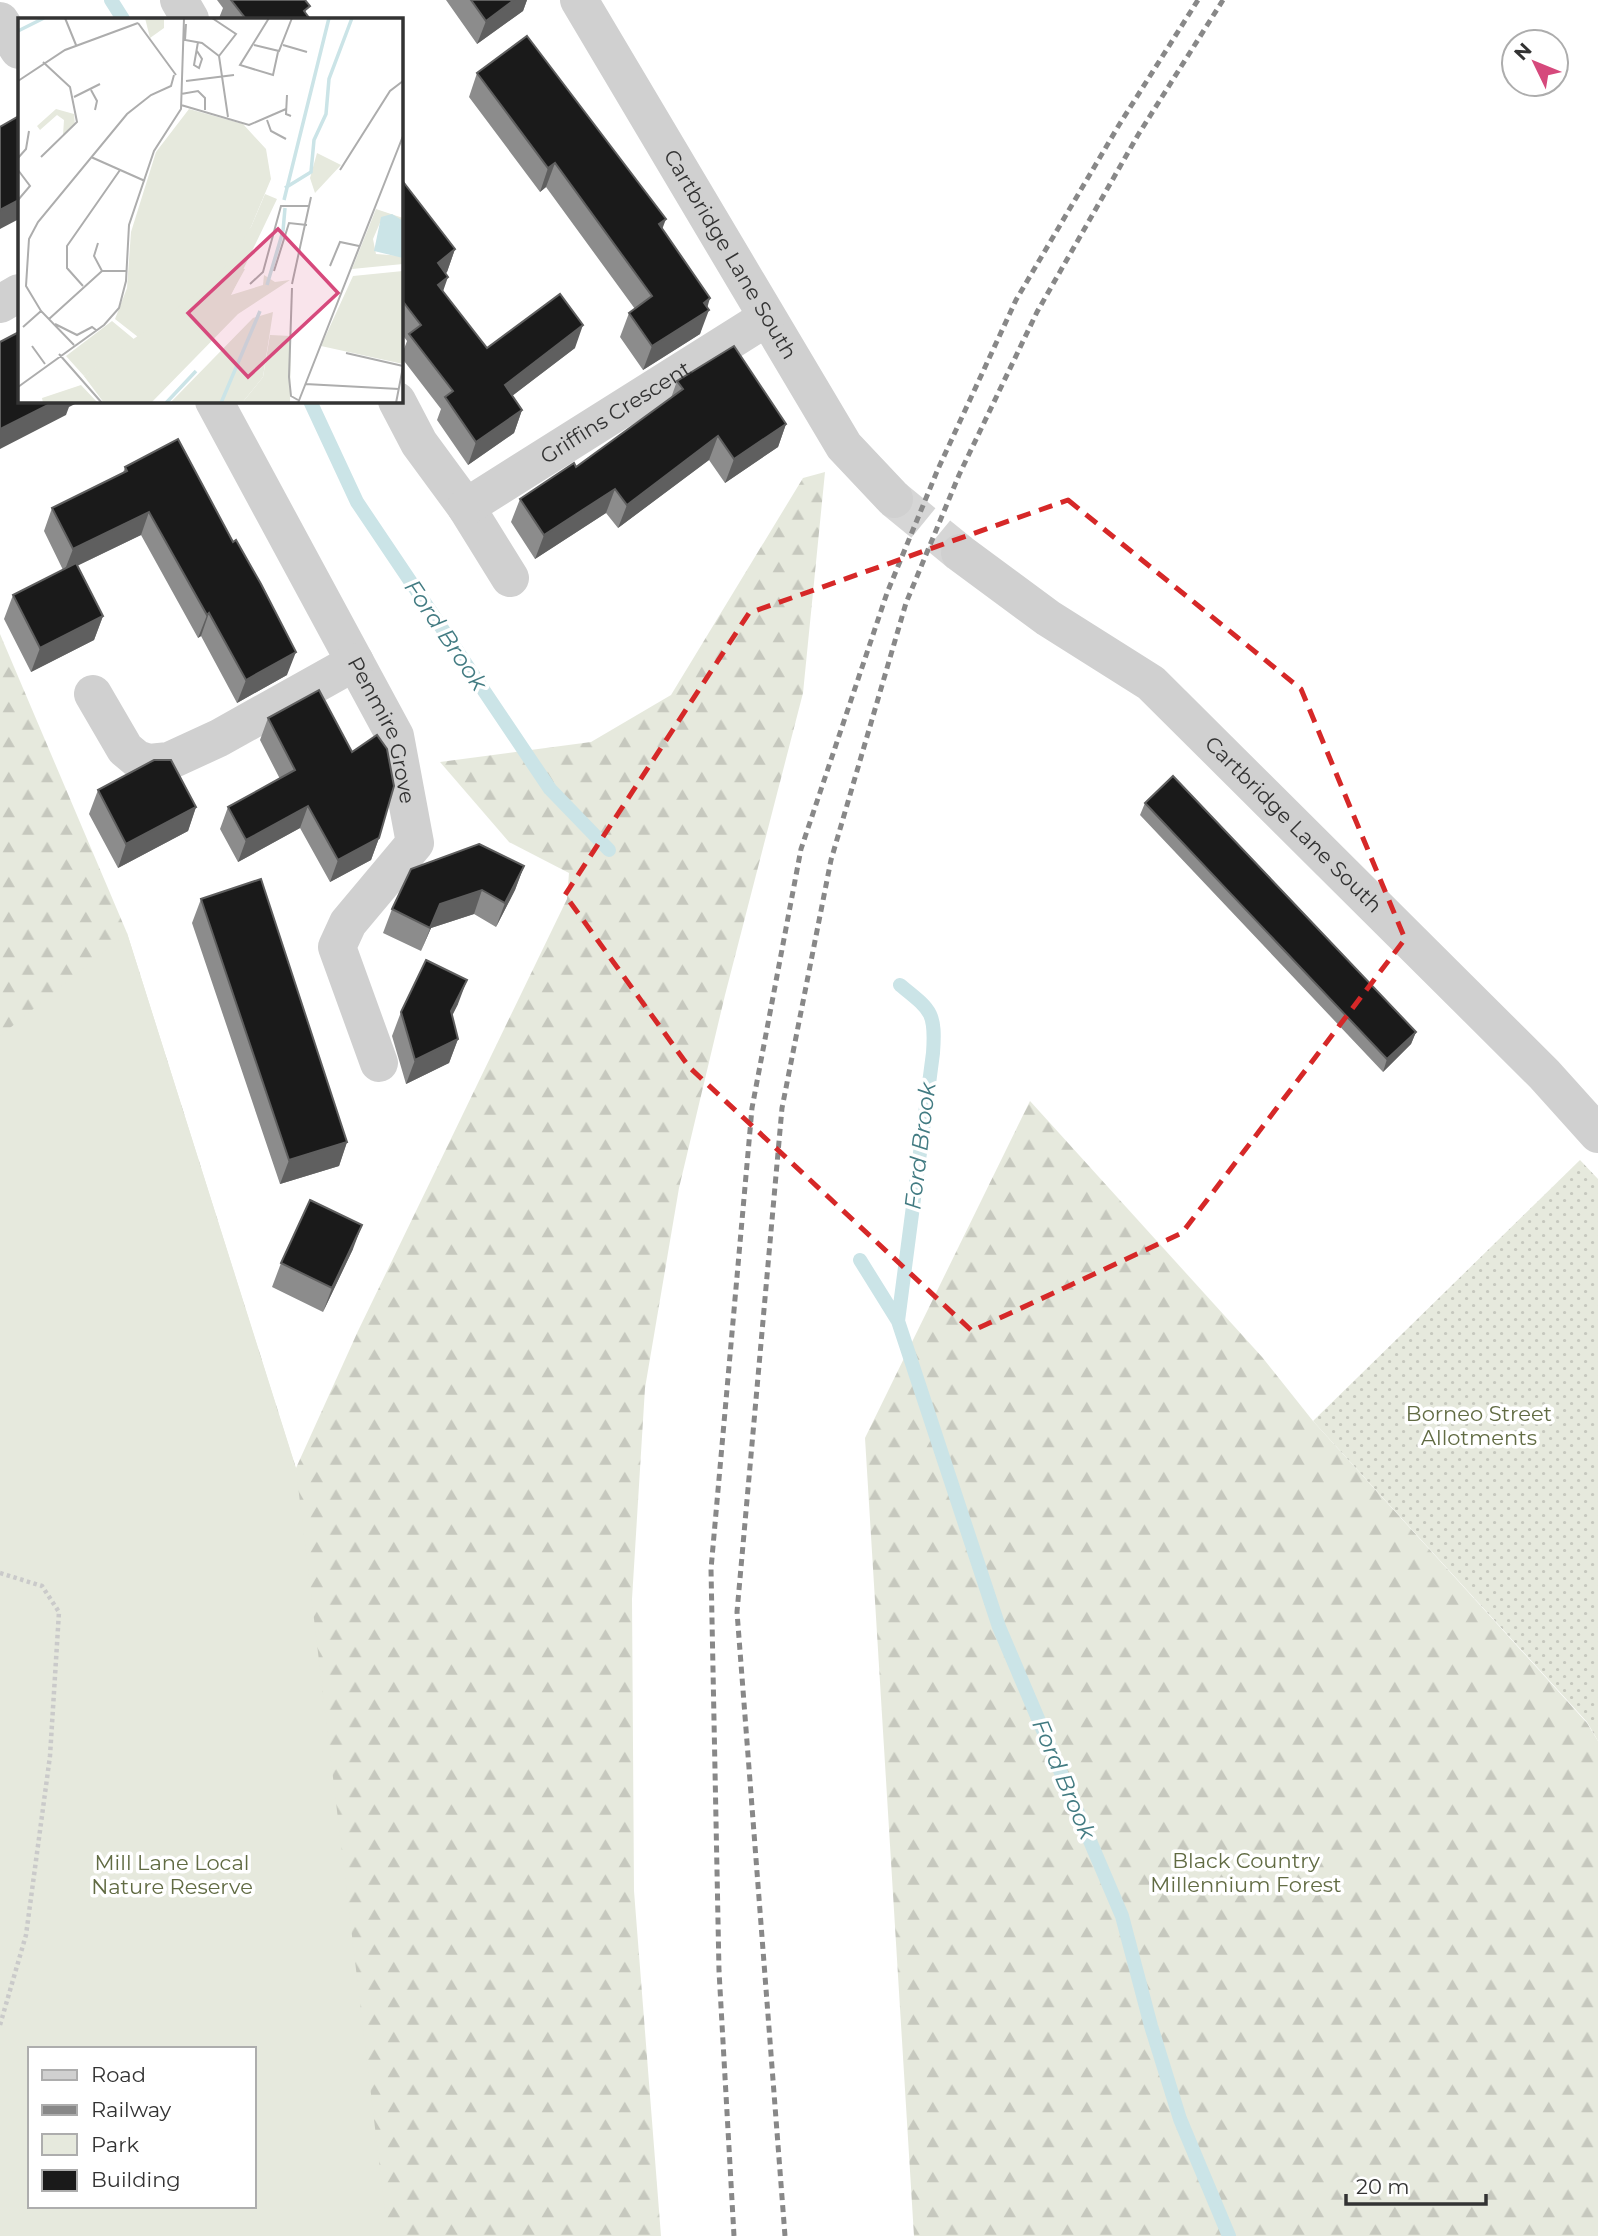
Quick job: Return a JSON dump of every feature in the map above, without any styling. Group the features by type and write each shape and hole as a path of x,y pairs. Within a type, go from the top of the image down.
{"street":[{"path":"179,0 189,18"},
{"name":"Cartbridge Lane South","path":"579,0 844,446 894,499"},
{"path":"0,21 18,48"},
{"path":"0,304 18,294"},
{"name":"Griffins Crescent","path":"466,508 766,318"},
{"name":"Penmire Grove","path":"215,402 394,736 415,843 348,923 337,947 379,1063"},
{"path":"398,402 419,443 466,508 510,578"},
{"name":"Cartbridge Lane South","path":"960,553 1048,618 1151,683 1544,1074 1598,1134"},
{"path":"93,694 125,749 137,760 149,763 169,761 219,738 355,662"}],"path":[{"path":"0,1573 42,1586 59,1612 50,1756 26,1935 0,2025"}],"highlighted area":[{"path":"1068,500 1301,689 1405,939 1182,1233 972,1331 689,1067 565,895 749,613"}],"green space":[{"path":"825,472 803,693 725,995 679,1188 645,1388 632,1599 634,1891 661,2236 0,2236 0,634 127,933 296,1468 358,1331 567,899 569,873 509,842 440,762 591,742 671,695 803,478"},
{"name":"Mill Lane Local Nature Reserve","path":"127,933 296,1469 388,2236 0,2236 0,1036"},
{"name":"Black Country Millennium Forest","path":"1030,1101 1262,1357 1313,1421 1587,1723 1598,1741 1598,2236 914,2236 865,1438"},
{"name":"Borneo Street Allotments","path":"1580,1160 1598,1179 1598,1741 1587,1722 1313,1421"}],"building":[{"path":"231,0 305,0 310,6 304,11 309,18 245,18"},
{"path":"471,0 514,0 486,21"},
{"path":"527,36 666,219 659,224 710,298 704,303 709,310 652,346 629,313 652,296 555,163 548,168 477,73"},
{"path":"18,117 18,201 0,210 0,127"},
{"path":"402,180 455,249 438,263 448,277 438,285 487,348 560,294 583,325 505,385 522,410 476,442 445,397 453,391 409,334 421,325 402,300"},
{"path":"18,333 18,402 54,402 0,429 0,342"},
{"path":"734,346 786,424 734,459 718,436 627,505 615,489 544,535 520,499 574,463 576,467 683,389 677,381"},
{"path":"178,439 233,542 236,540 261,584 296,652 246,680 149,512 73,549 52,508 127,471 125,467"},
{"path":"76,563 103,616 40,648 13,595"},
{"path":"319,690 352,752 377,735 387,749 394,786 379,838 338,860 308,806 246,840 228,807 295,770 268,718"},
{"path":"154,760 171,760 196,807 126,844 98,790"},
{"path":"1173,776 1416,1032 1387,1059 1145,803"},
{"path":"479,844 524,866 505,903 482,890 440,904 430,928 392,909 411,869"},
{"path":"261,879 347,1142 289,1160 201,899"},
{"path":"426,960 467,980 451,1011 458,1039 415,1060 401,1012"},
{"path":"310,1200 362,1225 332,1288 281,1263"}],"waterway":[{"name":"Ford Brook","path":"111,0 122,18"},
{"name":"Ford Brook","path":"310,402 357,502 550,789 609,850"},
{"name":"Ford Brook","path":"898,1321 934,1039 929,1013 919,1000 900,985"},
{"name":"Ford Brook","path":"860,1260 898,1321 999,1627 1122,1916 1151,2026 1180,2119 1229,2236"}],"tunnel":[{"path":"894,499 960,553"}],"railway":[{"path":"734,2236 719,1971 711,1569 752,1108 801,849 887,593 938,469 1016,300 1119,125 1198,0"},
{"path":"785,2236 737,1612 782,1108 831,860 906,603 959,475 1037,312 1138,135 1223,0"}]}
